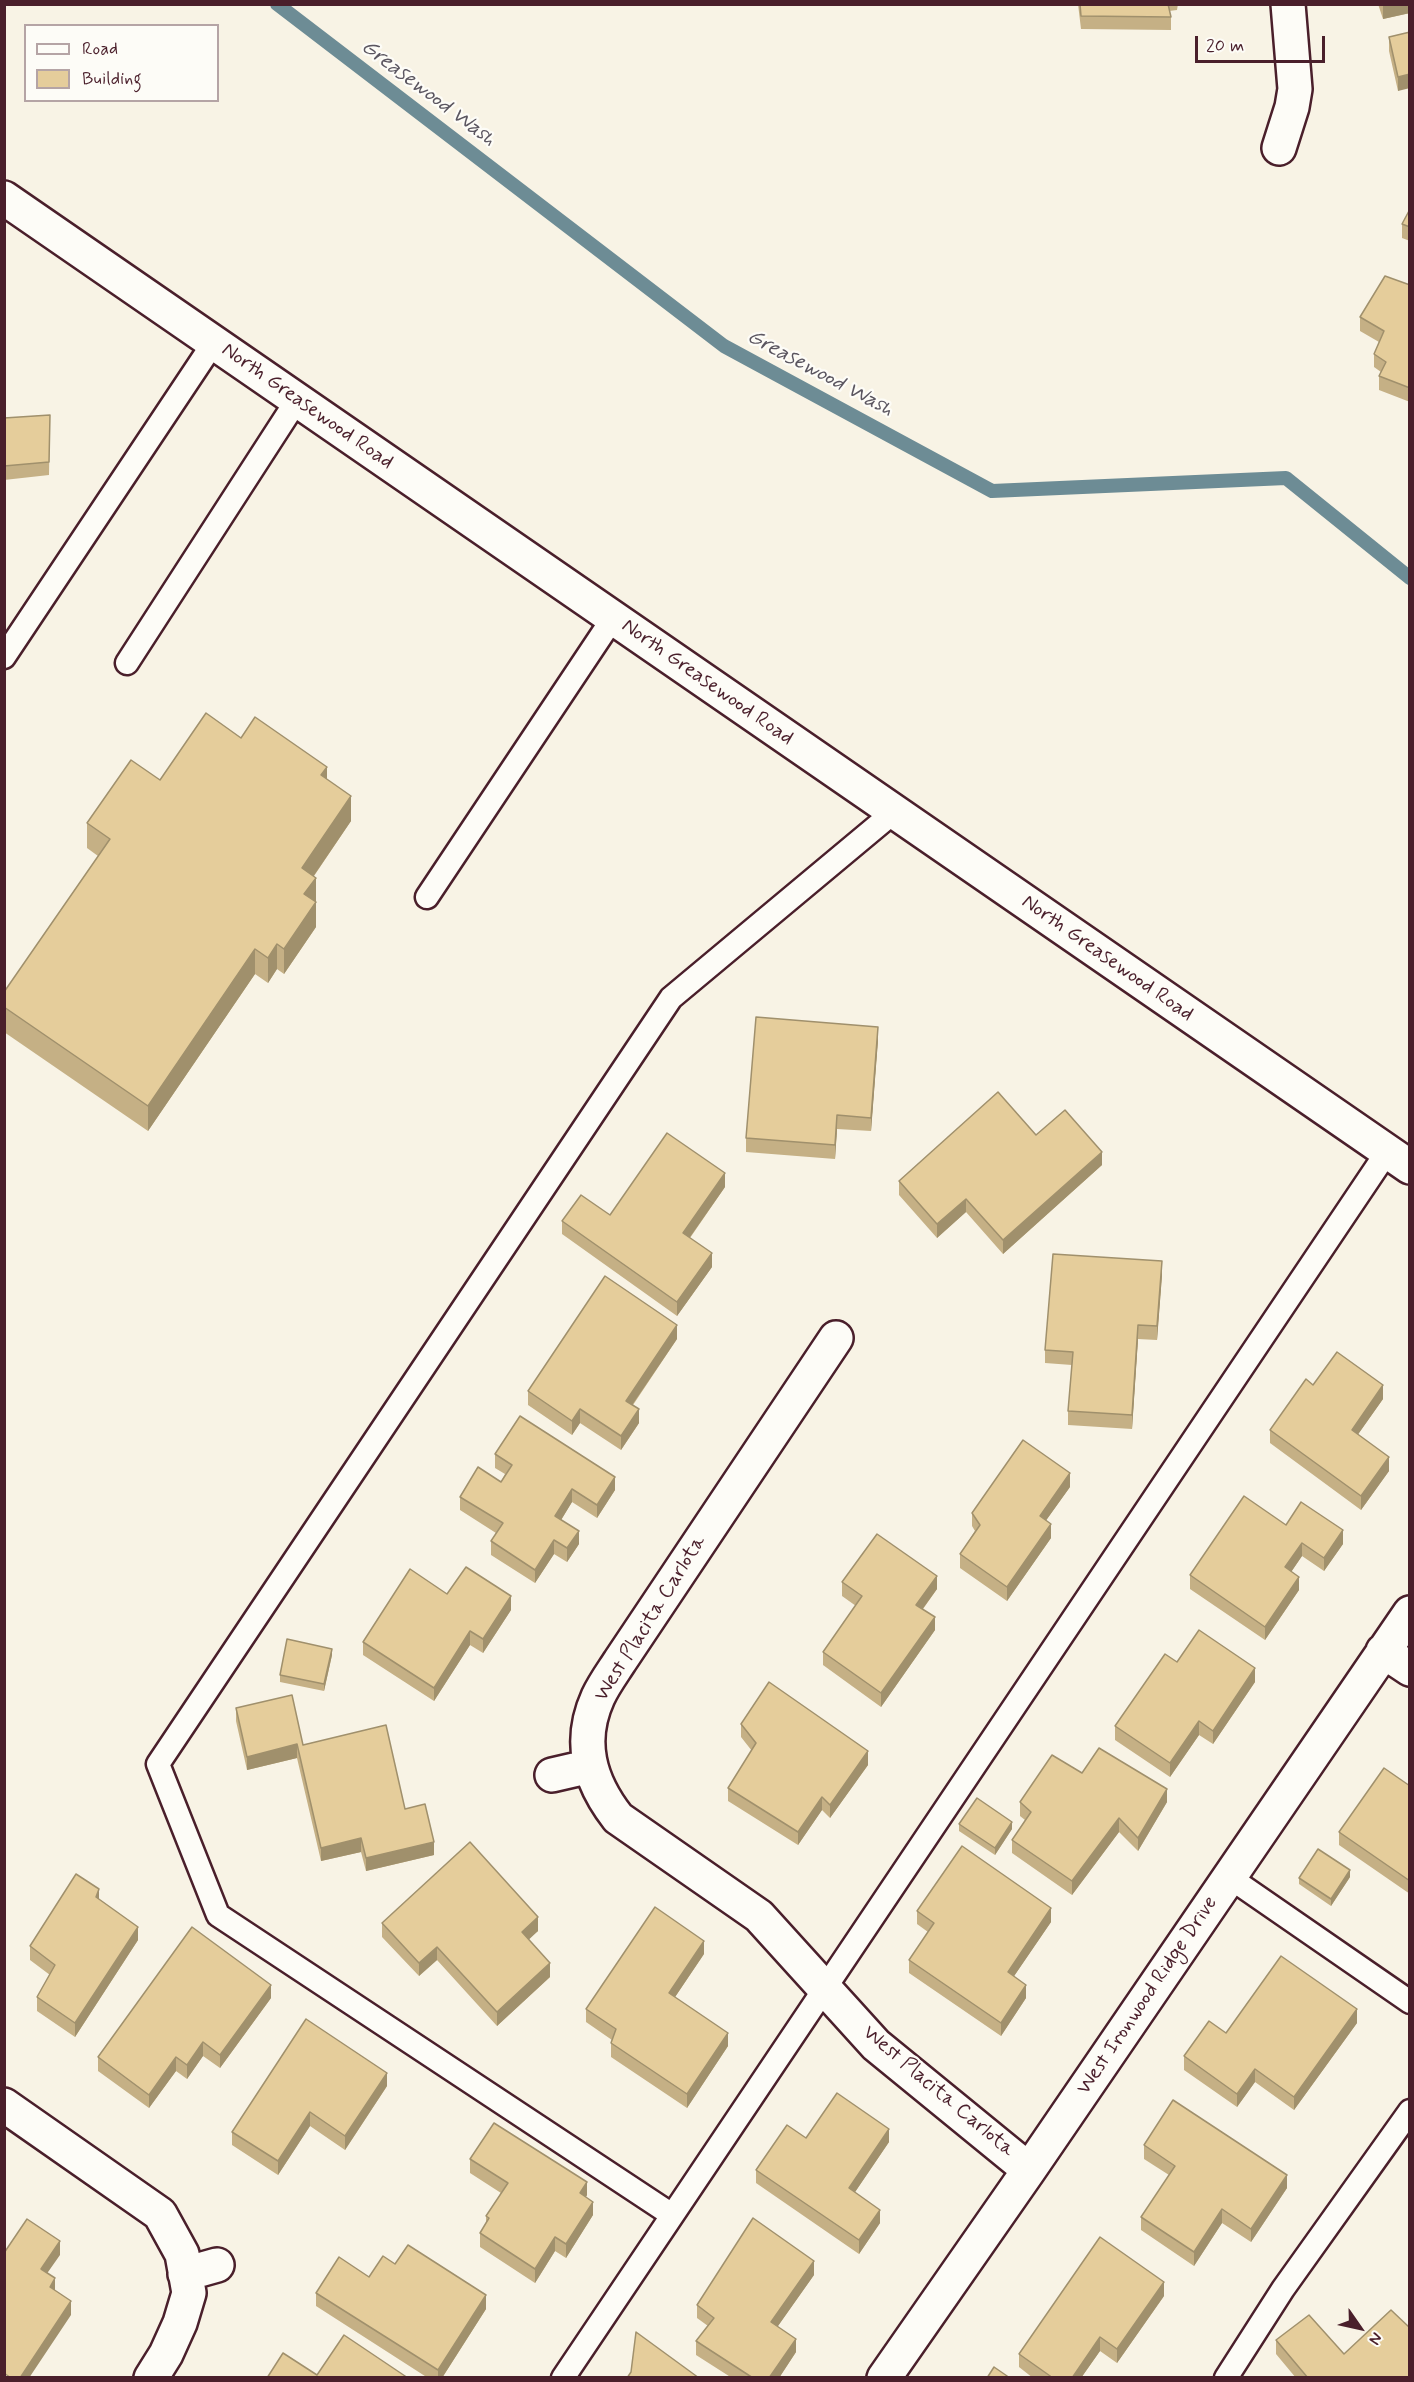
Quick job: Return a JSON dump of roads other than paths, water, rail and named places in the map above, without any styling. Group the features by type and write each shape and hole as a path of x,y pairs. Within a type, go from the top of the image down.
{"street":[{"path":"1279,148 1292,107 1295,89 1288,4"},
{"name":"North Greasewood Road","path":"4,198 1398,1160"},
{"name":"West Placita Carlota","path":"836,1338 598,1697 588,1728 587,1753 603,1799 618,1818 759,1916 876,2045 1029,2170"},
{"name":"West Ironwood Ridge Drive","path":"884,2378 1410,1613"},
{"path":"1383,1651 1410,1669"},
{"path":"552,1774 591,1766"},
{"path":"4,2105 160,2214 182,2254 189,2293 180,2323 166,2354 151,2378"},
{"path":"185,2274 217,2265"}],"lane":[{"path":"4,657 213,342"},
{"path":"127,663 297,400"},
{"path":"427,897 613,618"},
{"path":"672,2215 218,1915 158,1764 671,998 894,813"},
{"path":"563,2378 824,1988 1398,1160"},
{"path":"1229,1877 1410,2002"},
{"path":"1226,2378 1284,2289 1410,2111"}],"waterway":[{"name":"Greasewood Wash","path":"277,4 724,346 992,491 1286,478 1410,578"}]}
